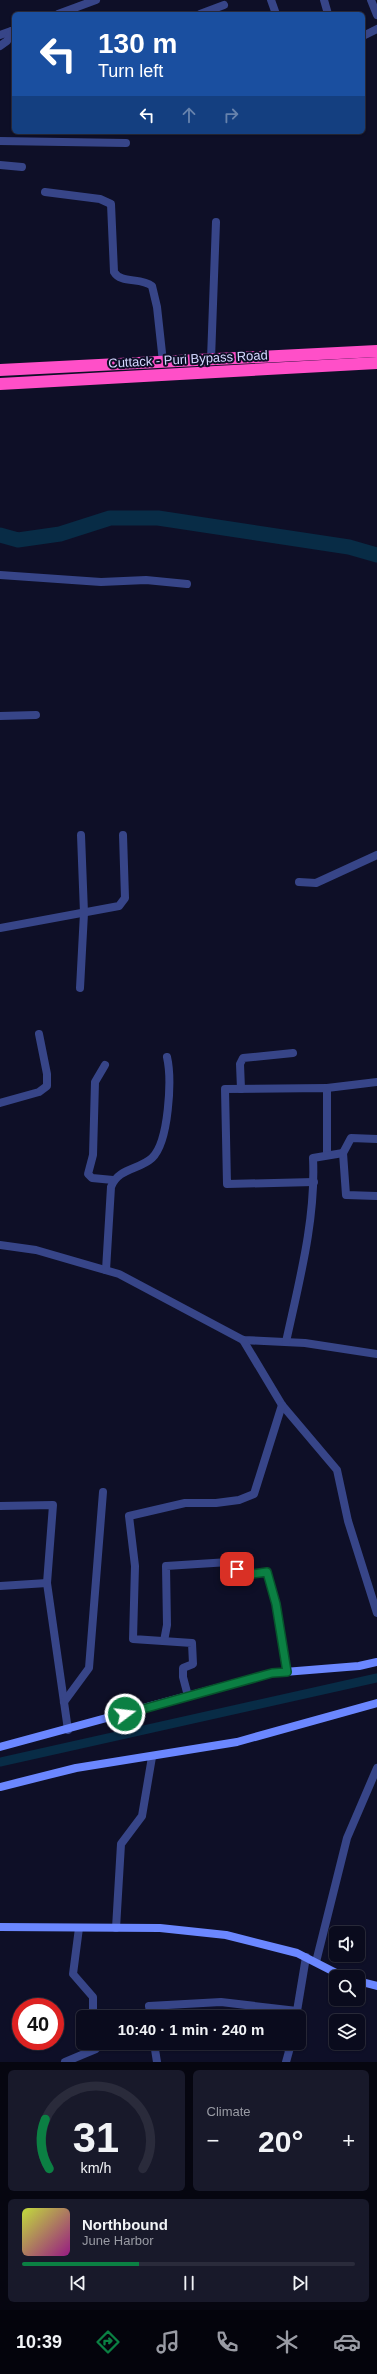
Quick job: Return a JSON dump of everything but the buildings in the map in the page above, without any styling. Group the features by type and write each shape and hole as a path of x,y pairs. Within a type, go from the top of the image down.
{"highway":[{"name":"Cuttack - Puri Bypass Road","path":"0,370 377,351"},
{"name":"Cuttack - Puri Bypass Road","path":"0,384 377,364"}],"street":[{"path":"63,12 96,0"},
{"path":"271,0 275,12"},
{"path":"324,0 327,12"},
{"path":"371,0 377,15"},
{"path":"204,12 223,3"},
{"path":"365,35 377,29"},
{"path":"0,35 12,30"},
{"path":"0,46 7,41 12,32"},
{"path":"0,141 126,143"},
{"path":"0,165 22,167"},
{"path":"44,192 100,198 111,204 114,272 117,277 122,279 136,280 152,286 157,307 163,362"},
{"path":"211,359 216,222"},
{"path":"0,575 100,582 146,580 187,584"},
{"path":"0,716 36,715"},
{"path":"80,988 84,913 81,835"},
{"path":"0,928 116,908 122,904 125,898 123,835"},
{"path":"299,882 316,883 377,855"},
{"path":"0,1103 39,1092 47,1086 48,1082 39,1034"},
{"path":"241,1089 240,1064 243,1058 293,1053"},
{"path":"105,1065 95,1082 93,1155 88,1174 92,1178 113,1180 126,1171 152,1158 158,1150 168,1108 170,1073 167,1057"},
{"path":"314,1182 227,1184 225,1089 327,1088 377,1082"},
{"path":"327,1088 327,1155"},
{"path":"377,1139 351,1138 342,1153 346,1195 377,1196"},
{"path":"286,1342 304,1255 314,1182 313,1158 342,1153"},
{"path":"106,1270 110,1198 113,1180"},
{"path":"0,1245 36,1250 106,1270 132,1281 243,1340 305,1342 377,1354"},
{"path":"243,1340 282,1405 337,1470 350,1528 377,1613"},
{"path":"188,1696 183,1668 193,1664 192,1642 133,1639 135,1566 130,1516 185,1504 216,1503 239,1500 254,1494 282,1405"},
{"path":"64,1702 89,1668 103,1492"},
{"path":"0,1506 53,1505 47,1583 68,1730"},
{"path":"164,1641 167,1625 166,1566 229,1562 244,1575 267,1572 276,1604 287,1672"},
{"path":"0,1586 47,1583"},
{"path":"0,1747 68,1730 272,1673 359,1666 377,1662"},
{"path":"0,1787 76,1768 152,1757 237,1742 377,1703"},
{"path":"116,1928 122,1844 142,1816 152,1757"},
{"path":"316,1962 347,1838 377,1768"},
{"path":"0,1927 160,1928 226,1935 297,1953 331,1970"},
{"path":"80,1928 73,1974 93,1997 93,2010"},
{"path":"298,2010 306,1957"},
{"path":"365,1983 377,1986"},
{"path":"150,2010 149,2006 187,2002 222,2002 272,2010"},
{"path":"65,2062 94,2050"},
{"path":"155,2050 157,2062"},
{"path":"278,2050 289,2054"}],"waterway":[{"path":"0,535 18,540 60,534 110,518 158,518 349,547 377,555"},
{"path":"0,1762 377,1678"}],"route":[{"path":"125,1714 272,1673 287,1672 276,1604 267,1572 244,1575 237,1569"}]}
